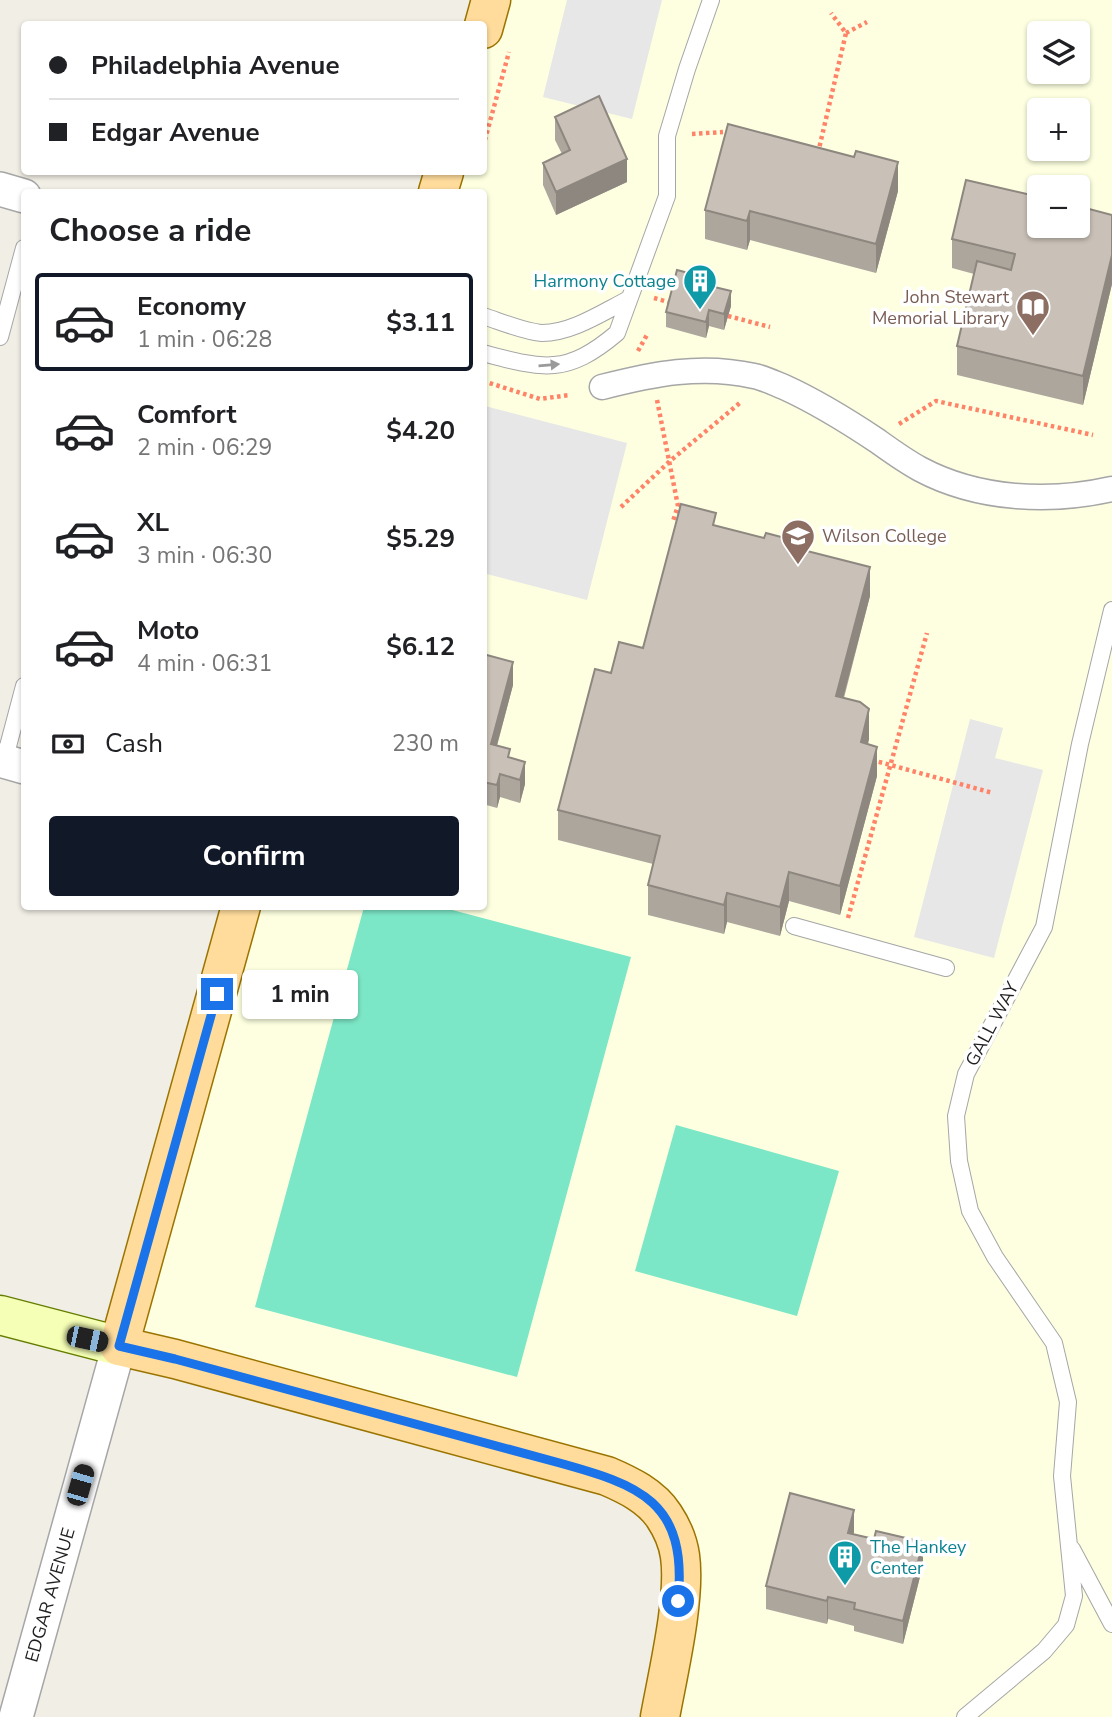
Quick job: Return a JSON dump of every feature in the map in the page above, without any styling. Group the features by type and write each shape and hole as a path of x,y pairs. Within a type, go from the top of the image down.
{"main road":[{"path":"491,0 497,35"},
{"name":"EDGAR AVENUE","path":"119,1346 240,910"},
{"path":"0,1315 188,1362 607,1476 628,1485 648,1498 663,1514 674,1533 680,1557 680,1584 660,1717"}],"street":[{"path":"0,189 21,195"},
{"path":"602,387 685,370 715,370 756,376 812,400 920,470 951,482 995,494 1081,496 1112,489"},
{"name":"EDGAR AVENUE","path":"16,1717 119,1346"}],"lane":[{"path":"487,354 530,366 553,366 574,361 600,347 617,333 667,196 667,136 711,0"},
{"path":"0,337 21,259"},
{"path":"487,317 541,333 591,319 629,299"},
{"name":"GALL WAY","path":"1112,610 1080,744 1044,927 966,1074 956,1116 959,1161 970,1211 995,1257 1054,1343 1068,1402 1062,1476 1069,1543 1112,1624"},
{"path":"7,765 21,700"},
{"path":"794,926 946,968"},
{"path":"965,1717 1044,1651 1066,1625 1074,1596 1069,1543"}],"path":[{"path":"831,13 846,33"},
{"path":"816,161 846,33 867,22"},
{"path":"487,116 497,35"},
{"path":"653,298 672,303"},
{"path":"728,316 770,327"},
{"path":"487,382 540,399 569,395"},
{"path":"655,392 678,506 673,521"},
{"path":"621,507 670,461 745,400"},
{"path":"874,440 936,401 1093,435"},
{"path":"842,940 927,632"},
{"path":"871,760 993,793"}],"shaded area":[{"name":"Wilson College","path":"491,0 1112,0 1112,1717 660,1717 677,1617 648,1498 119,1346 240,910 487,910 487,189 439,189 443,175 487,175 485,21"},
{"path":"567,0 662,0 632,119 543,97"},
{"path":"487,407 627,443 587,600 487,574"},
{"path":"970,719 1003,728 995,758 1043,770 994,958 914,937"}],"green space":[{"path":"363,910 452,910 631,957 517,1377 255,1307"},
{"path":"676,1125 839,1171 797,1316 635,1271"}],"building":[{"path":"599,96 627,159 556,192 543,163 570,150 555,117"},
{"path":"728,124 854,157 856,151 898,162 876,244 750,211 747,221 705,210"},
{"name":"John Stewart Memorial Library","path":"966,180 1027,194 1027,238 1090,238 1090,209 1112,215 1112,255 1083,376 957,346 977,261 1011,270 1015,254 952,239"},
{"path":"677,270 704,277 702,284 731,291 724,314 709,310 706,322 666,312"},
{"path":"681,504 716,513 713,525 764,538 766,533 804,543 803,550 870,567 836,696 860,702 869,709 861,742 877,747 840,886 789,872 780,907 727,893 724,905 648,885 660,836 558,810 595,669 611,673 619,642 643,648"},
{"path":"487,655 513,662 491,744 510,749 508,757 525,762 520,780 500,774 497,785 487,783"},
{"name":"The Hankey Center","path":"790,1493 854,1510 848,1533 874,1539 876,1531 923,1542 903,1621 854,1609 855,1603 828,1597 827,1601 766,1586"}],"place":[{"name":"Harmony Cottage","path":"700,311"},
{"name":"John Stewart Memorial Library","path":"1033,337"},
{"name":"Wilson College","path":"798,566"},
{"name":"The Hankey Center","path":"845,1587"}],"route":[{"path":"217,994 119,1346 556,1462 607,1476 628,1485 648,1498 663,1514 674,1533 680,1557 678,1601"}]}
